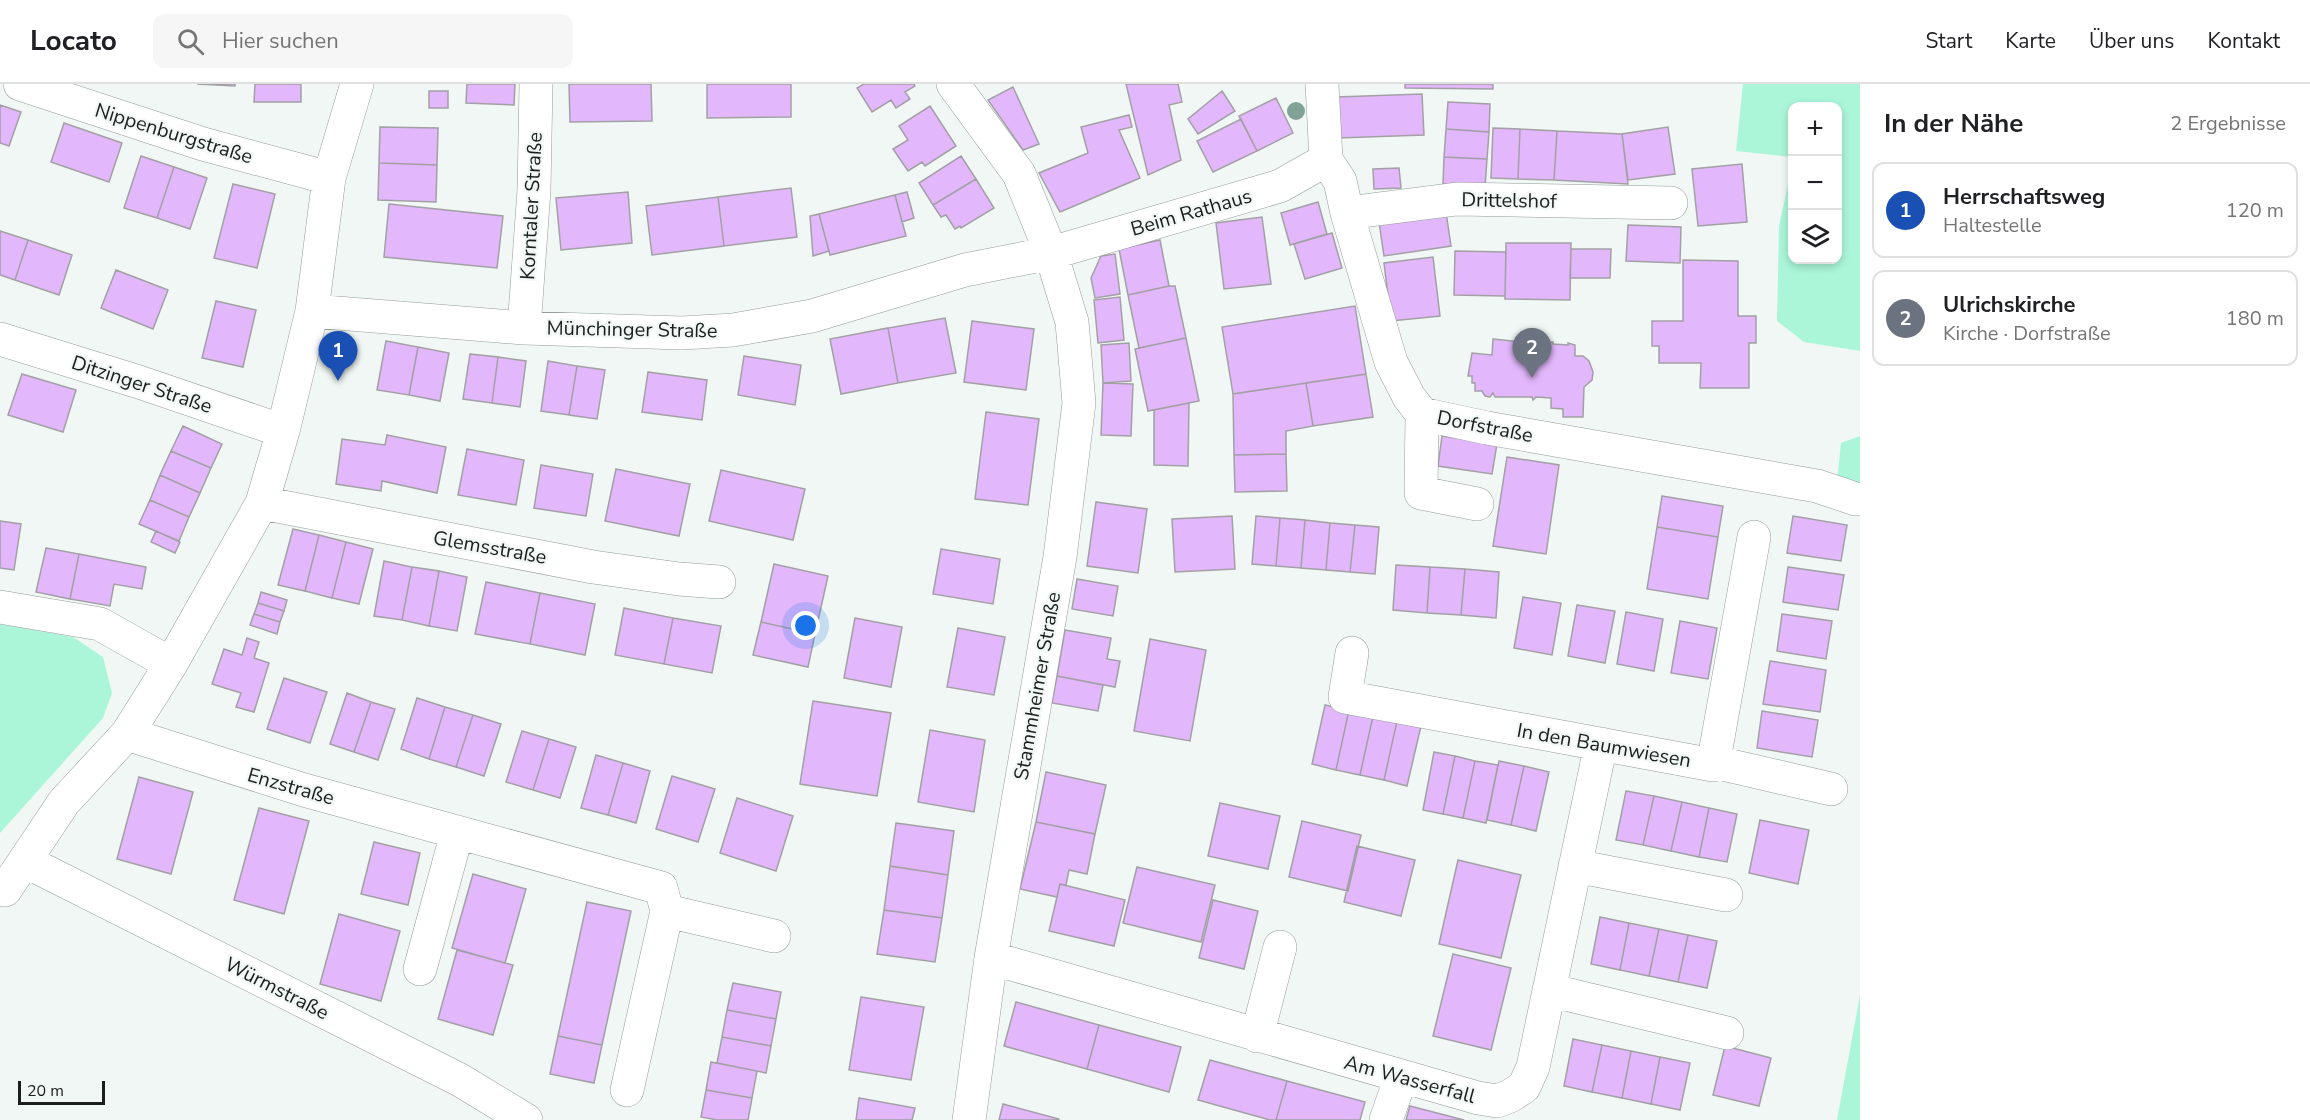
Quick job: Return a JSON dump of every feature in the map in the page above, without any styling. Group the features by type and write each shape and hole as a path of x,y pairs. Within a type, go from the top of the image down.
{"street":[{"name":"Nippenburgstraße","path":"20,84 203,144 329,178"},
{"path":"5,890 64,802 127,734 171,664 262,503 283,431 312,311 329,178 357,84"},
{"name":"Korntaler Straße","path":"524,328 534,190 536,84"},
{"name":"Stammheimer Straße","path":"953,84 1019,174 1051,253 1072,322 1079,403 1060,557 991,958 969,1120"},
{"name":"Dorfstraße","path":"1322,84 1326,160 1340,181 1376,316 1391,362 1409,397 1422,414 1487,428 1808,484 1856,499"},
{"name":"Beim Rathaus","path":"1051,253 1280,186 1326,160"},
{"name":"Drittelshof","path":"1347,213 1457,199 1671,203"},
{"name":"Münchinger Straße","path":"312,311 524,328 682,333 733,330 812,316 965,270 1051,253"},
{"name":"Ditzinger Straße","path":"0,339 139,382 283,431"},
{"path":"1422,414 1421,493 1477,504"},
{"name":"Glemsstraße","path":"262,503 593,567 719,582"},
{"name":"In den Baumwiesen","path":"1352,653 1345,697 1713,765 1754,537"},
{"path":"0,607 100,624 171,664"},
{"name":"Enzstraße","path":"127,734 304,790 661,888 667,911"},
{"name":"Am Wasserfall","path":"991,958 1401,1077 1497,1101 1524,1087 1533,1067 1601,744"},
{"path":"1714,762 1831,789"},
{"path":"420,969 457,833"},
{"name":"Würmstraße","path":"24,861 460,1080 526,1120"},
{"path":"1575,866 1726,895"},
{"path":"627,1090 667,911 774,936"},
{"path":"1257,1036 1280,947"},
{"path":"1549,990 1727,1033"},
{"path":"1386,1120 1401,1077"}],"green space":[{"path":"1743,84 1860,84 1860,351 1804,342 1777,321 1779,226 1788,184 1788,264 1842,264 1842,102 1788,102 1788,157 1736,151"},
{"path":"1860,436 1860,500 1836,492 1841,443"},
{"path":"0,624 73,637 103,657 112,693 103,718 0,833"},
{"path":"1860,995 1860,1120 1837,1120"}],"building":[{"path":"197,84 235,84 235,86"},
{"path":"255,84 301,84 301,102 254,102"},
{"path":"467,84 515,84 514,105 466,103"},
{"path":"569,84 651,84 652,121 570,122"},
{"path":"707,84 791,84 791,117 707,118"},
{"path":"864,84 914,84 915,86 905,92 910,99 896,108 891,100 872,112 857,88"},
{"path":"1126,84 1178,84 1182,102 1169,105 1181,160 1148,175"},
{"path":"1405,84 1493,84 1493,89 1405,88"},
{"path":"1013,87 1039,144 1023,150 988,100"},
{"path":"429,91 448,91 448,108 429,108"},
{"path":"1222,91 1235,111 1198,134 1188,119"},
{"path":"1422,94 1424,135 1338,138 1336,97"},
{"path":"1276,98 1293,133 1257,151 1239,116"},
{"path":"1448,102 1490,104 1489,132 1446,129"},
{"path":"0,105 21,112 9,146 0,143"},
{"path":"930,106 956,146 925,166 922,162 908,171 893,149 908,140 899,126"},
{"path":"1129,115 1132,127 1119,130 1140,178 1060,212 1039,173 1088,153 1081,127"},
{"path":"1241,119 1257,151 1213,172 1197,141"},
{"path":"64,123 122,143 109,182 51,162"},
{"path":"380,127 438,128 437,165 379,163"},
{"path":"1668,127 1675,174 1628,180 1622,134"},
{"path":"1493,128 1520,129 1518,179 1491,178"},
{"path":"1446,129 1489,132 1487,159 1444,157"},
{"path":"1520,129 1557,131 1554,180 1518,179"},
{"path":"1557,131 1622,134 1628,184 1554,180"},
{"path":"141,156 174,167 157,218 124,208"},
{"path":"961,156 976,179 933,205 919,183"},
{"path":"1444,157 1487,159 1485,187 1443,184"},
{"path":"379,163 437,165 436,202 378,200"},
{"path":"1742,164 1747,222 1698,226 1692,169"},
{"path":"174,167 207,178 190,229 157,218"},
{"path":"1399,168 1401,188 1374,189 1373,169"},
{"path":"976,179 994,208 961,228 960,226 955,229 946,215 941,217 933,205"},
{"path":"233,184 275,194 257,268 214,258"},
{"path":"791,188 797,237 724,246 718,197"},
{"path":"628,192 632,243 561,250 556,198"},
{"path":"907,192 914,218 902,222 895,195"},
{"path":"895,195 906,236 830,255 819,214"},
{"path":"718,197 724,246 652,255 646,206"},
{"path":"1318,202 1327,234 1290,245 1281,213"},
{"path":"389,204 503,216 497,268 384,257"},
{"path":"1446,212 1451,246 1384,256 1379,222"},
{"path":"819,214 829,251 813,256 810,216"},
{"path":"1262,217 1271,284 1224,289 1216,223"},
{"path":"1628,225 1681,227 1680,263 1626,261"},
{"path":"0,231 28,240 15,280 0,275"},
{"path":"1332,233 1342,268 1305,279 1294,244"},
{"path":"28,240 72,255 59,295 15,280"},
{"path":"1160,240 1169,286 1128,295 1119,249"},
{"path":"1506,243 1571,243 1570,300 1505,299"},
{"path":"1571,249 1611,249 1610,278 1570,278"},
{"path":"1455,251 1506,252 1505,296 1454,295"},
{"path":"1115,254 1120,294 1095,298 1091,278 1101,256"},
{"path":"1433,257 1440,316 1391,321 1384,263"},
{"path":"1683,260 1738,261 1738,316 1756,316 1756,343 1749,343 1749,388 1700,388 1701,363 1659,363 1659,346 1652,346 1652,321 1683,321"},
{"path":"116,270 168,290 153,329 101,308"},
{"path":"1175,286 1186,338 1139,348 1128,295"},
{"path":"1120,297 1124,340 1098,343 1094,300"},
{"path":"216,301 256,310 243,367 202,358"},
{"path":"1355,306 1366,374 1233,394 1222,327"},
{"path":"945,318 956,373 898,383 888,328"},
{"path":"972,321 1034,329 1026,390 964,382"},
{"path":"888,328 898,383 841,394 830,339"},
{"path":"1186,338 1199,401 1148,411 1135,349"},
{"path":"1493,339 1575,345 1575,356 1583,356 1589,361 1593,372 1592,380 1584,387 1583,417 1563,417 1563,409 1551,408 1551,398 1536,397 1533,400 1532,397 1495,397 1493,393 1490,397 1485,396 1482,391 1475,391 1472,376 1468,376 1472,353 1492,355"},
{"path":"386,341 418,347 409,395 377,390"},
{"path":"1129,343 1131,381 1103,383 1101,345"},
{"path":"418,347 449,353 440,401 409,395"},
{"path":"470,354 498,357 492,403 463,399"},
{"path":"744,356 801,365 795,405 738,395"},
{"path":"498,357 526,361 520,407 492,403"},
{"path":"548,361 577,366 569,415 541,411"},
{"path":"577,366 605,370 597,419 569,415"},
{"path":"648,372 707,380 702,420 642,412"},
{"path":"22,374 76,390 63,432 8,415"},
{"path":"1366,374 1373,417 1313,426 1306,383"},
{"path":"1103,383 1133,384 1131,436 1101,435"},
{"path":"1306,383 1313,426 1286,431 1286,454 1234,455 1233,394"},
{"path":"1189,403 1188,466 1154,465 1154,410"},
{"path":"986,412 1039,419 1028,505 975,499"},
{"path":"183,426 222,444 211,468 171,451"},
{"path":"387,435 446,447 437,493 382,481 381,491 336,484 342,439 385,445"},
{"path":"1442,436 1497,444 1492,474 1438,466"},
{"path":"467,449 524,460 516,505 458,495"},
{"path":"171,451 211,468 200,493 160,475"},
{"path":"1286,454 1287,491 1235,492 1234,455"},
{"path":"1507,457 1559,465 1546,554 1493,546"},
{"path":"541,465 593,474 586,516 534,508"},
{"path":"616,469 690,484 679,536 605,521"},
{"path":"721,470 805,489 793,540 709,521"},
{"path":"160,475 200,493 189,517 150,500"},
{"path":"1662,496 1723,506 1718,537 1657,527"},
{"path":"150,500 189,517 179,541 139,524"},
{"path":"1096,502 1147,509 1138,573 1087,566"},
{"path":"1232,516 1235,569 1175,572 1172,519"},
{"path":"1256,516 1280,518 1276,566 1252,564"},
{"path":"1793,516 1847,525 1841,561 1787,553"},
{"path":"1280,518 1305,520 1301,568 1276,566"},
{"path":"1305,520 1330,523 1326,570 1301,568"},
{"path":"0,521 21,524 14,570 0,568"},
{"path":"1330,523 1355,525 1350,572 1326,570"},
{"path":"1355,525 1379,527 1375,574 1350,572"},
{"path":"1657,527 1718,537 1708,599 1647,589"},
{"path":"293,529 319,535 305,591 278,585"},
{"path":"156,531 180,542 175,553 151,542"},
{"path":"319,535 346,542 332,598 305,591"},
{"path":"346,542 373,549 359,604 332,598"},
{"path":"46,548 79,554 70,599 36,592"},
{"path":"941,549 1000,559 993,604 933,594"},
{"path":"79,554 146,567 142,589 114,584 110,606 70,599"},
{"path":"384,561 412,567 402,620 374,616"},
{"path":"774,564 828,576 815,634 761,622"},
{"path":"1396,565 1430,567 1427,613 1393,610"},
{"path":"412,567 439,571 429,626 402,620"},
{"path":"1430,567 1465,569 1461,615 1427,613"},
{"path":"1788,567 1844,575 1838,610 1783,602"},
{"path":"1465,569 1499,572 1496,618 1461,615"},
{"path":"439,571 467,577 457,631 429,626"},
{"path":"1077,579 1118,586 1113,616 1072,609"},
{"path":"486,582 540,593 530,644 475,634"},
{"path":"261,592 287,600 284,611 258,603"},
{"path":"540,593 595,604 585,655 530,644"},
{"path":"1523,597 1561,603 1552,655 1514,648"},
{"path":"258,603 284,611 280,622 254,614"},
{"path":"1577,605 1615,611 1605,663 1568,656"},
{"path":"624,608 673,618 664,664 615,655"},
{"path":"1626,612 1663,619 1654,671 1617,664"},
{"path":"254,614 280,622 277,634 250,625"},
{"path":"1782,614 1832,621 1826,659 1777,651"},
{"path":"673,618 721,626 712,673 664,664"},
{"path":"855,618 902,627 891,687 844,678"},
{"path":"1680,621 1717,628 1708,679 1671,673"},
{"path":"761,622 815,634 808,667 753,655"},
{"path":"958,628 1005,637 994,695 947,687"},
{"path":"1065,630 1111,638 1107,659 1120,661 1115,687 1057,676"},
{"path":"247,638 259,642 254,658 269,663 254,712 236,707 241,693 212,684 224,649 242,655"},
{"path":"1150,639 1206,650 1190,741 1134,731"},
{"path":"1770,661 1826,670 1820,712 1763,704"},
{"path":"1057,676 1103,685 1098,711 1052,703"},
{"path":"284,678 327,692 310,743 267,729"},
{"path":"347,693 371,702 354,752 330,744"},
{"path":"417,698 445,707 429,759 401,749"},
{"path":"813,701 891,713 877,796 800,784"},
{"path":"371,702 395,709 378,760 354,752"},
{"path":"1325,705 1349,710 1336,770 1312,764"},
{"path":"445,707 473,715 456,767 429,759"},
{"path":"1349,710 1373,716 1360,775 1336,770"},
{"path":"1762,711 1818,720 1812,757 1757,748"},
{"path":"473,715 501,724 484,776 456,767"},
{"path":"1373,716 1397,721 1384,780 1360,775"},
{"path":"1397,721 1421,726 1407,786 1384,780"},
{"path":"930,730 985,740 974,812 918,802"},
{"path":"522,731 549,739 533,790 506,782"},
{"path":"549,739 576,747 560,798 533,790"},
{"path":"1434,752 1455,756 1443,814 1423,810"},
{"path":"596,755 623,763 608,815 581,808"},
{"path":"1455,756 1475,761 1463,818 1443,814"},
{"path":"1475,761 1498,765 1486,823 1463,818"},
{"path":"1499,761 1524,766 1511,825 1487,820"},
{"path":"623,763 650,771 636,823 608,815"},
{"path":"1524,766 1549,772 1536,831 1511,825"},
{"path":"1046,772 1106,785 1095,834 1036,822"},
{"path":"672,776 715,789 698,842 656,829"},
{"path":"139,777 193,792 171,874 117,859"},
{"path":"1626,791 1654,796 1643,845 1616,840"},
{"path":"1654,796 1682,802 1671,851 1643,845"},
{"path":"737,798 793,816 776,871 720,853"},
{"path":"1682,802 1709,808 1699,857 1671,851"},
{"path":"1220,803 1280,816 1268,869 1208,856"},
{"path":"259,808 309,821 284,914 234,900"},
{"path":"1709,808 1737,814 1727,862 1699,857"},
{"path":"1760,820 1809,830 1798,884 1749,873"},
{"path":"1302,821 1361,835 1348,891 1289,877"},
{"path":"1036,822 1095,834 1087,874 1069,870 1066,885 1060,884 1057,897 1020,889"},
{"path":"896,823 954,831 948,875 890,866"},
{"path":"374,842 420,853 408,905 361,894"},
{"path":"1357,846 1415,860 1401,916 1344,902"},
{"path":"1458,860 1521,875 1501,958 1439,944"},
{"path":"890,866 948,875 942,918 884,910"},
{"path":"1137,867 1215,885 1201,942 1123,923"},
{"path":"473,874 526,889 505,963 452,948"},
{"path":"1060,884 1125,900 1114,946 1049,931"},
{"path":"1213,900 1258,911 1244,969 1199,958"},
{"path":"587,902 631,911 602,1045 558,1036"},
{"path":"884,910 942,918 935,962 877,954"},
{"path":"339,914 400,931 381,1001 320,984"},
{"path":"1600,917 1629,923 1620,970 1591,964"},
{"path":"1629,923 1659,929 1649,976 1620,970"},
{"path":"1659,929 1688,935 1678,982 1649,976"},
{"path":"1688,935 1717,941 1707,988 1678,982"},
{"path":"457,950 513,965 493,1035 438,1019"},
{"path":"1453,954 1511,968 1491,1050 1433,1036"},
{"path":"733,983 781,992 776,1019 727,1010"},
{"path":"861,997 924,1007 911,1080 849,1070"},
{"path":"1016,1002 1099,1025 1087,1069 1004,1046"},
{"path":"727,1010 776,1019 771,1046 722,1037"},
{"path":"1099,1025 1181,1047 1169,1092 1087,1069"},
{"path":"558,1036 602,1045 594,1083 550,1074"},
{"path":"722,1037 771,1046 766,1073 717,1063"},
{"path":"1573,1039 1602,1045 1592,1092 1564,1086"},
{"path":"1602,1045 1631,1051 1622,1098 1592,1092"},
{"path":"1725,1046 1771,1058 1759,1106 1713,1095"},
{"path":"1631,1051 1660,1057 1651,1104 1622,1098"},
{"path":"1660,1057 1690,1063 1680,1110 1651,1104"},
{"path":"1210,1060 1287,1081 1276,1120 1198,1100"},
{"path":"711,1062 757,1071 752,1098 706,1090"},
{"path":"1287,1081 1365,1102 1360,1120 1276,1120"},
{"path":"706,1090 752,1098 748,1120 717,1120 701,1117"},
{"path":"859,1098 915,1108 912,1120 856,1120"},
{"path":"1003,1104 1059,1119 1059,1120 999,1120"},
{"path":"1410,1106 1464,1120 1406,1120"}],"place":[{"name":"Ulrichskirche","path":"1532,378"},
{"name":"Herrschaftsweg","path":"338,381"}]}
